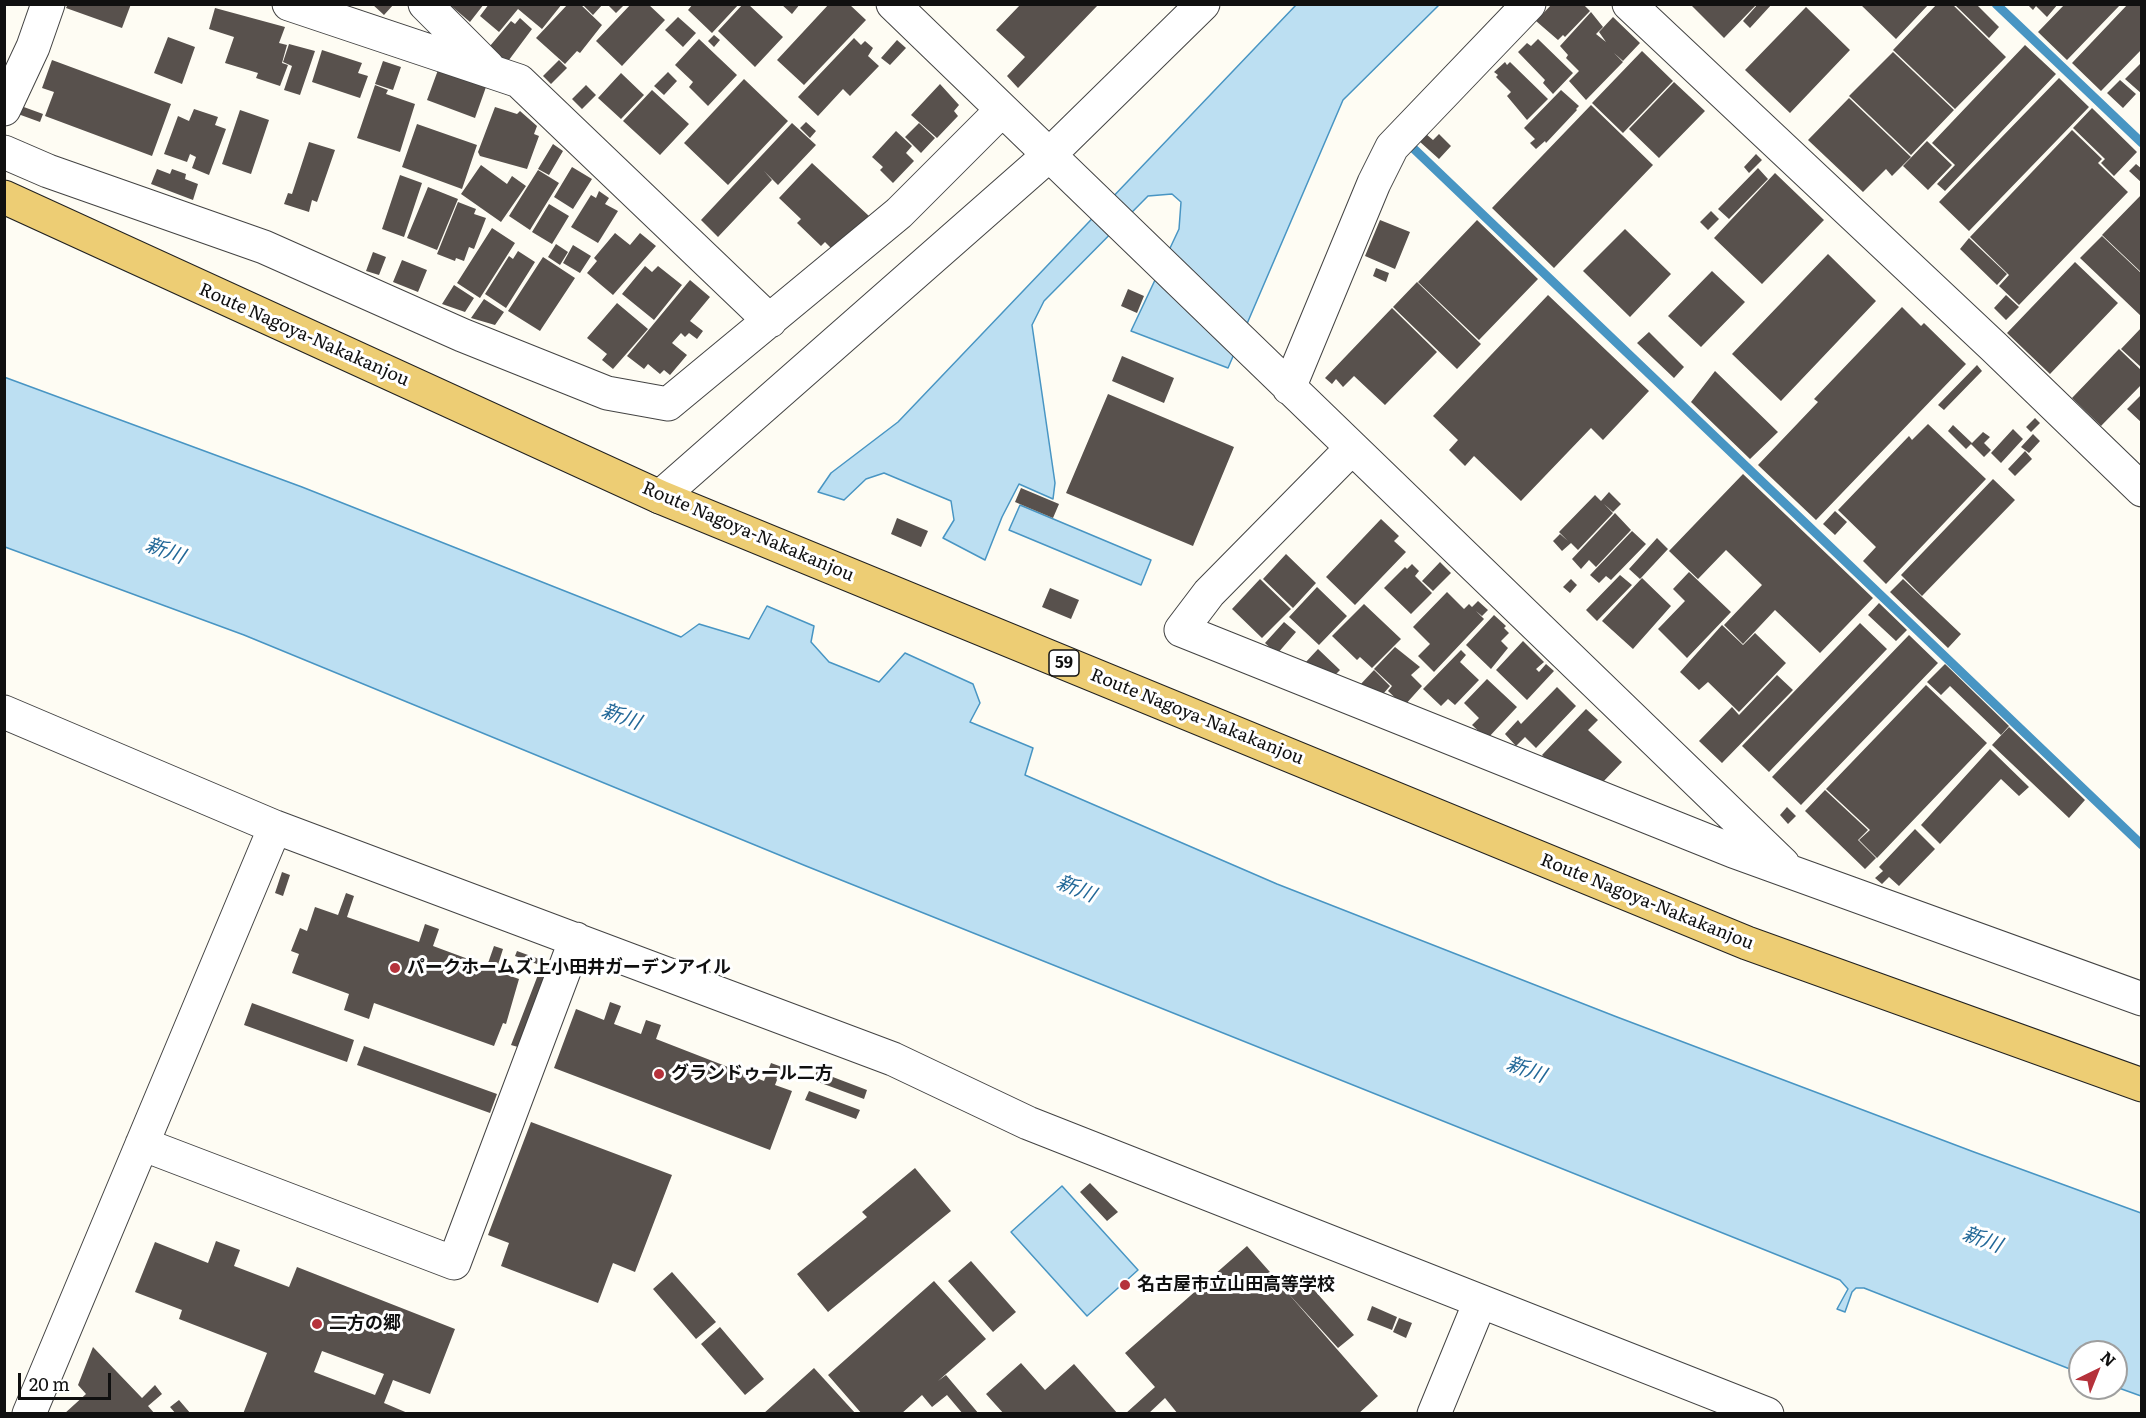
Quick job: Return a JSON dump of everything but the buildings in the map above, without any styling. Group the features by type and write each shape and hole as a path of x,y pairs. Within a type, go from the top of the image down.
{"main road":[{"name":"Route Nagoya-Nakakanjou","path":"4,197 660,497 1748,943 2142,1085"}],"street":[{"path":"4,110 33,47 48,4"},
{"path":"289,4 519,81 770,321"},
{"path":"425,4 493,72"},
{"path":"893,4 1787,868"},
{"path":"660,497 1048,155 1203,4"},
{"path":"1277,377 1392,147 1529,4"},
{"path":"1629,4 1994,347 2142,490"},
{"path":"4,152 48,171 264,247 462,335 607,393 668,404 899,213 1002,110"},
{"path":"1352,449 1209,593 1180,630 1733,851 1787,868 2142,999"},
{"path":"4,712 274,827 893,1059 1028,1123 1767,1413"},
{"path":"29,1413 274,827"},
{"path":"142,1144 454,1263 576,939"},
{"path":"1434,1413 1480,1302"}],"water":[{"path":"1296,5 1439,5 1343,100 1228,368 1131,331 1179,229 1181,202 1172,194 1148,196 1044,301 1032,325 1055,483 1053,499 1019,484 1002,517 985,560 943,538 954,520 951,501 884,473 866,479 844,500 818,492 831,473 898,422"},
{"name":"新川","path":"4,377 302,487 681,637 699,624 749,639 767,606 814,626 811,642 829,662 879,682 905,653 973,684 980,703 970,722 1033,748 1025,775 1277,884 1617,1017 2141,1213 2141,1396 2128,1391 2128,1340 2068,1340 2068,1368 1864,1288 1856,1288 1852,1292 1845,1312 1837,1309 1848,1289 1840,1280 806,866 244,635 5,547"},
{"path":"1020,505 1151,560 1141,585 1009,530"},
{"path":"1062,1186 1138,1270 1087,1316 1011,1232"}],"waterway":[{"path":"1996,4 2142,143"},
{"path":"1413,148 2142,845"}],"place":[{"name":"パークホームズ上小田井ガーデンアイル","path":"395,968"},
{"name":"グランドゥール二方","path":"659,1074"},
{"name":"名古屋市立山田高等学校","path":"1125,1285"},
{"name":"二方の郷","path":"317,1324"}]}
